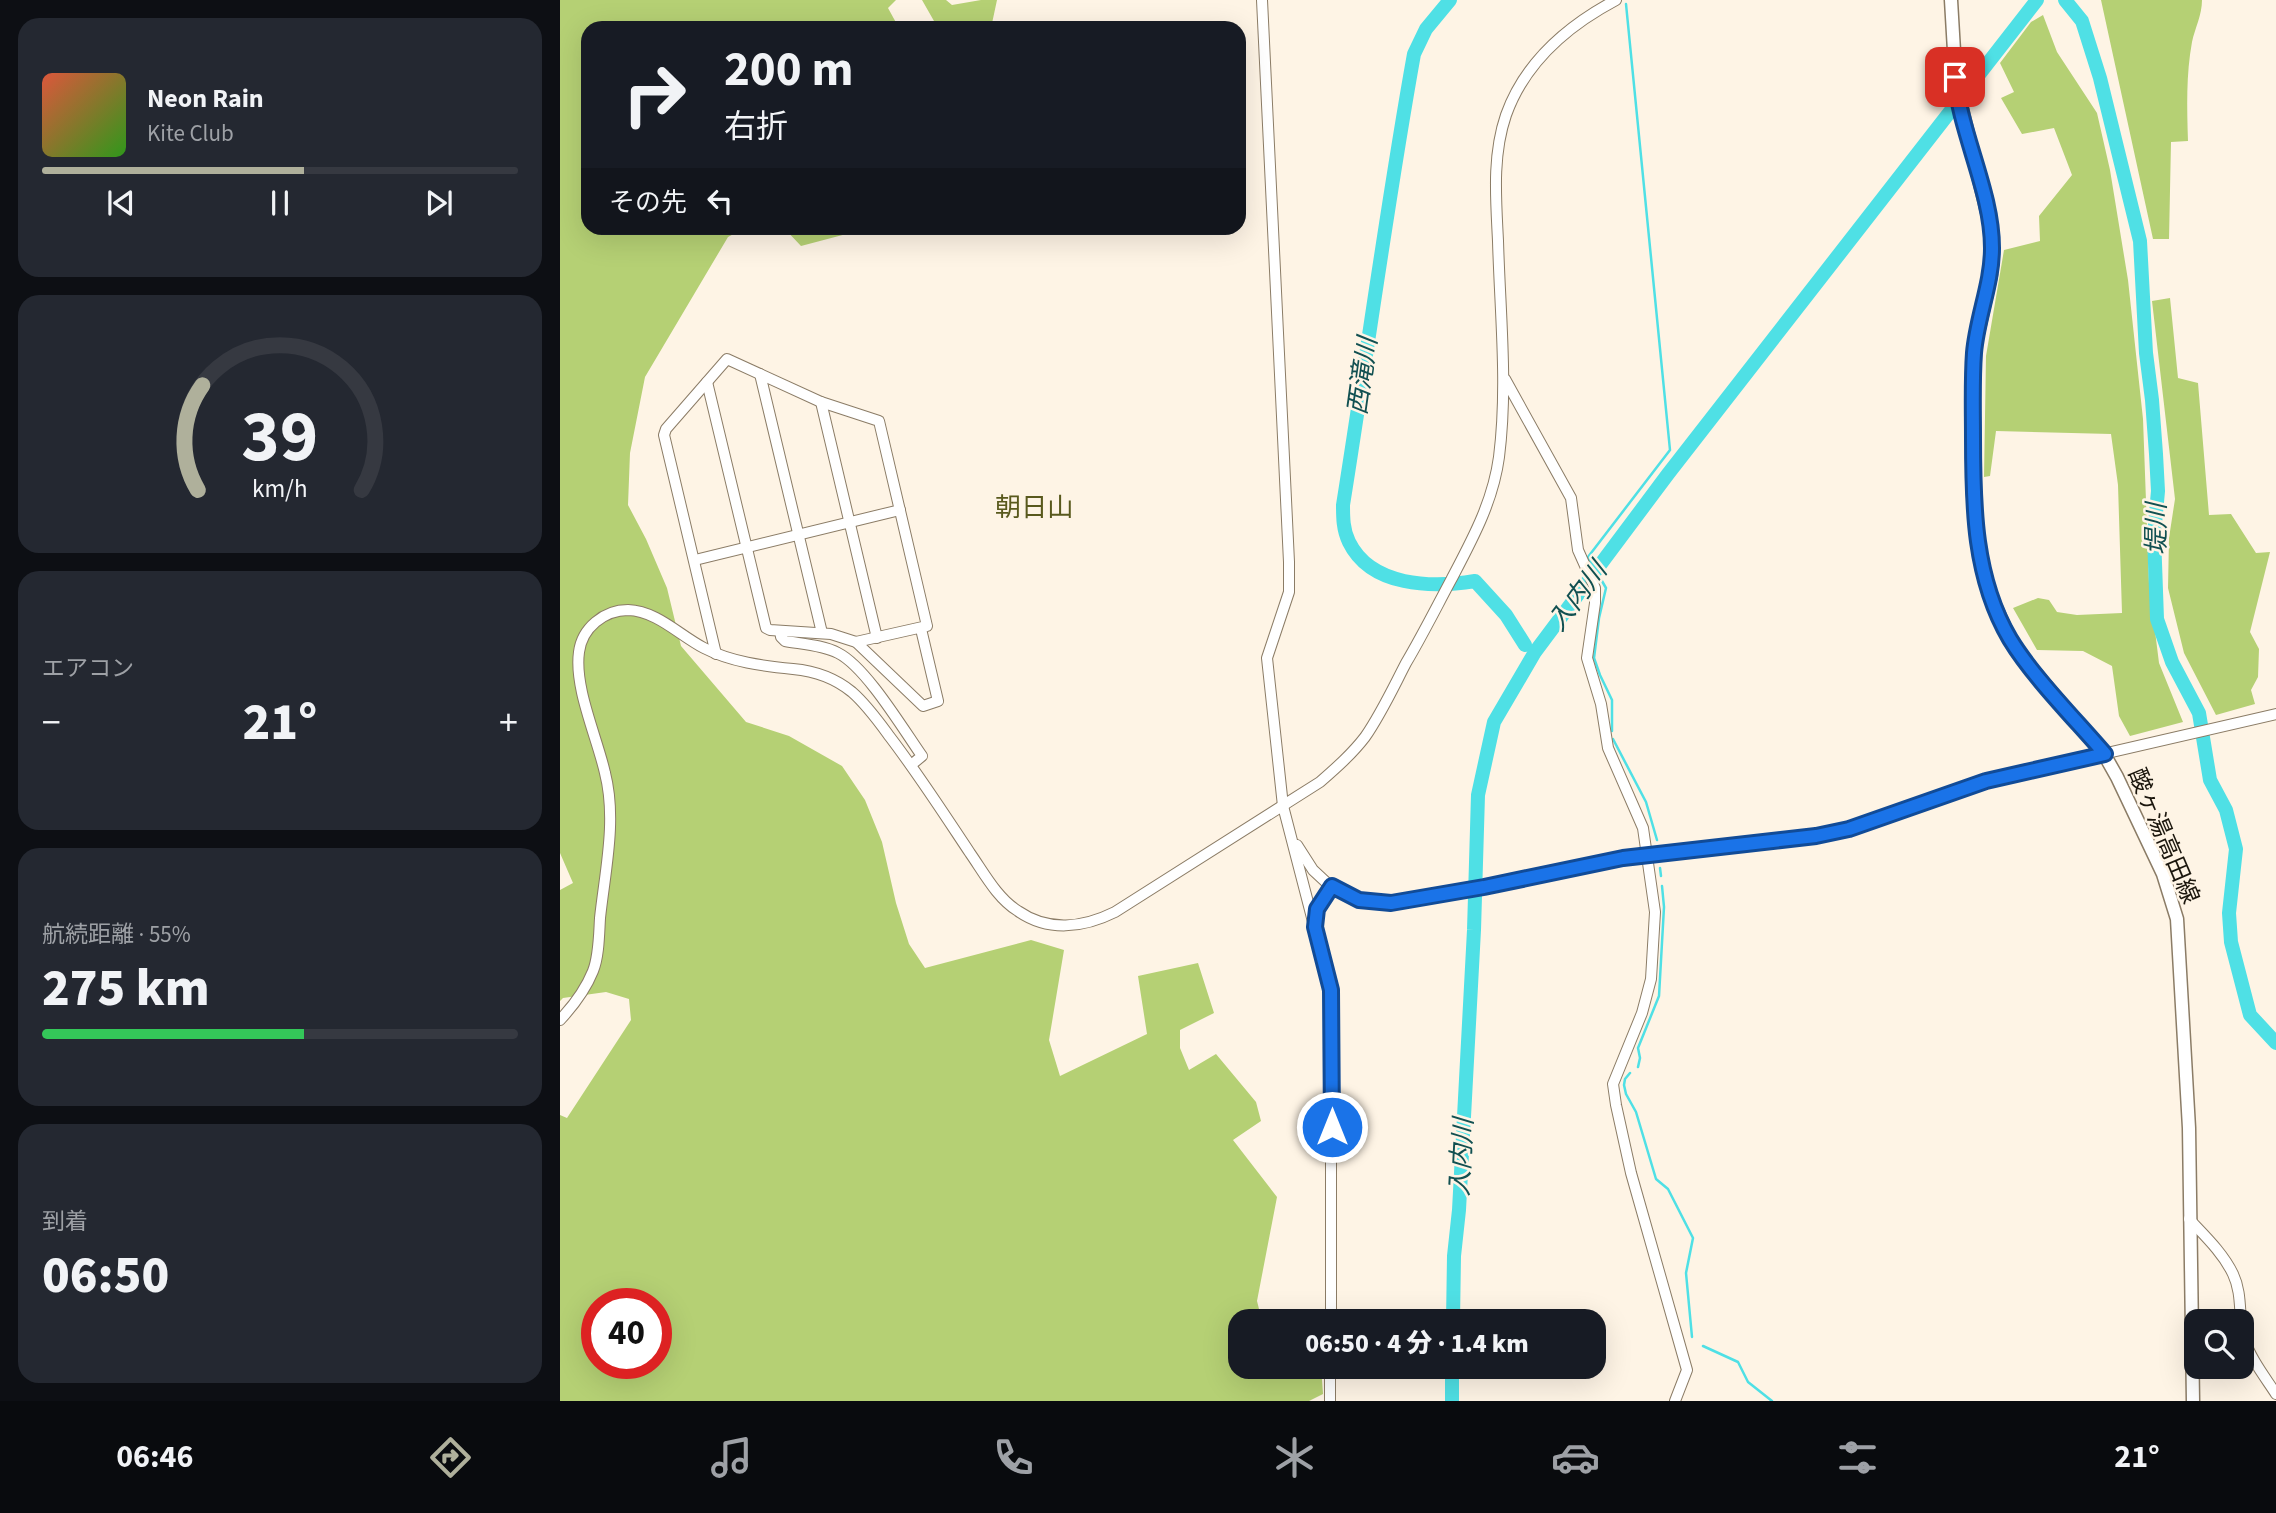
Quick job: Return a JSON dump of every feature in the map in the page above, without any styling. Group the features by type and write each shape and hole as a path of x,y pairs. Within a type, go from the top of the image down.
{"main road":[{"name":"酸ヶ湯高田線","path":"1951,0 1955,85 1992,232 1991,274 1974,350 1973,374 1975,520 1989,592 2010,639 2022,657 2105,754 2130,800 2163,874 2178,919 2188,1101 2193,1401"}],"street":[{"path":"1262,0 1289,562 1289,592 1267,658 1283,806 1331,990 1331,1309"},
{"path":"560,1020 580,998 594,968 610,821 606,775 581,681 578,661 580,646 585,635 598,620 615,612 629,610 655,617 716,654 750,663 806,670 829,677 851,692 865,704 911,765 1003,900 1028,918 1057,926 1087,923 1115,912 1320,782 1345,760 1364,738 1443,596 1487,508 1499,458 1504,375 1496,167 1506,116 1530,69 1550,45 1590,13 1616,0"},
{"path":"716,654 664,431 727,359 821,402 879,421 927,626 856,642"},
{"path":"760,374 822,633"},
{"path":"1504,375 1513,397 1571,498 1578,550 1595,588 1587,659 1601,704 1608,748 1643,828 1648,855 1655,912 1651,979 1642,1013 1613,1084 1631,1172 1687,1370 1675,1401"},
{"path":"707,382 766,628 838,635 856,642 923,706 938,701 921,629"},
{"path":"821,402 877,638"},
{"path":"695,561 900,510"},
{"path":"780,631 785,640 827,649 849,661 878,695 922,756 911,765"},
{"path":"1290,832 1312,870 1332,886 1359,900 1391,903 1623,858 1816,836 1849,829 1986,781 2276,714"},
{"path":"1315,927 1317,909 1332,886"},
{"path":"2189,1220 2222,1256 2233,1274 2249,1351 2276,1394"},
{"path":"1330,1379 1330,1401"}],"green space":[{"path":"560,0 896,0 888,8 895,21 581,21 581,235 732,235 728,237 645,377 630,453 628,505 667,588 681,646 746,722 789,736 842,766 865,800 882,842 909,944 925,968 1031,940 1064,950 1049,1040 1060,1076 1147,1034 1138,976 1198,963 1214,1013 1180,1030 1180,1048 1189,1070 1216,1054 1256,1102 1261,1121 1233,1140 1277,1197 1257,1301 1259,1309 1228,1309 1228,1379 1322,1379 1323,1394 1309,1401 560,1401 560,1115 567,1118 631,1020 629,999 606,992 563,998 560,1001 560,890 573,883 560,853"},
{"path":"922,0 946,0 952,5 997,0 992,21 934,21"},
{"path":"2101,0 2202,0 2189,67 2188,141 2171,142 2169,239 2153,239"},
{"path":"2043,15 2057,52 2097,113 2110,170 2128,280 2143,419 2149,583 2159,663 2183,722 2130,736 2119,716 2112,666 2083,651 2037,650 2013,608 2038,598 2049,600 2057,612 2077,615 2122,613 2118,485 2111,434 1996,431 1990,476 1984,477 1986,356 2004,250 2040,241 2039,216 2072,175 2054,128 2022,134 2001,98 2014,92 2000,63 2031,22"},
{"path":"791,235 843,235 801,246"},
{"path":"2170,298 2178,378 2198,383 2209,515 2231,514 2256,553 2270,552 2250,632 2259,649 2258,677 2251,690 2255,704 2216,715 2184,653 2168,588 2169,538 2175,499 2152,301"}],"waterway":[{"name":"西滝川","path":"1450,0 1426,29 1414,54 1343,505 1344,524 1349,542 1359,557 1387,576 1422,584 1475,581 1506,615 1525,645"},
{"name":"入内川","path":"1453,1309 1474,930 1478,795 1494,722 1535,652 1668,474 2037,0"},
{"name":"堤川","path":"2065,0 2082,21 2100,78 2140,241 2158,491 2154,535 2157,619 2172,662 2199,713 2210,780 2226,810 2236,849 2229,913 2231,942 2250,1015 2276,1043"},
{"path":"1612,731 1612,700 1594,658 1606,588 1588,557 1670,450 1626,4"},
{"path":"1613,739 1646,802 1657,840"},
{"path":"1660,868 1661,876"},
{"path":"1638,1067 1638,1048 1659,996 1664,907 1662,886"},
{"path":"1630,1073 1625,1079 1626,1094 1636,1112 1656,1179 1668,1189 1693,1238 1686,1273 1692,1337"},
{"path":"1703,1346 1738,1362 1748,1382 1772,1401"},
{"name":"入内川","path":"1452,1379 1452,1401"}],"district":[{"name":"朝日山","path":"1034,507"}],"route":[{"path":"1332,1127 1331,990 1315,927 1317,909 1332,886 1359,900 1391,903 1623,858 1816,836 1849,829 1986,781 2105,754 2022,657 2010,639 1989,592 1981,558 1973,491 1973,374 1974,350 1991,274 1992,232 1955,77"}]}
